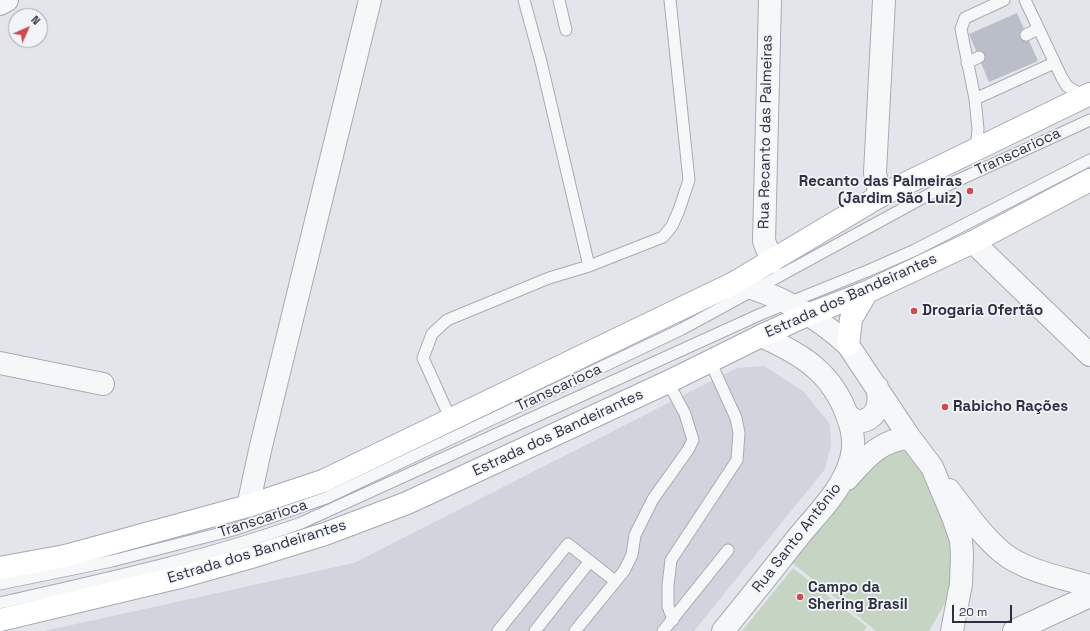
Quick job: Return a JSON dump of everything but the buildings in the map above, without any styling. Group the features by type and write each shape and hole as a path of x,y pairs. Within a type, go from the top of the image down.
{"main road":[{"path":"6,564 65,556 248,506 323,481 734,283 772,262 880,196 1087,96"},
{"name":"Estrada dos Bandeirantes","path":"0,620 184,576 248,558 325,534 407,504 668,382 761,336 807,315 867,292 973,242 1090,180"},
{"path":"848,345 851,319 867,292"}],"street":[{"path":"0,4 7,0"},
{"path":"248,506 261,446 370,0"},
{"name":"Rua Recanto das Palmeiras","path":"770,0 764,241 772,262"},
{"path":"880,196 875,173 884,0"},
{"path":"973,242 1090,355"},
{"path":"734,283 758,289 788,303 827,328 848,345 910,438 987,539 1004,554 1022,564 1090,586"},
{"name":"Rua Santo Antônio","path":"724,631 837,489 851,461 853,448 854,435 838,394 817,368 784,346 761,336"},
{"path":"0,363 103,384"},
{"path":"847,415 858,422 871,418 876,412 880,403 877,387"},
{"path":"837,489 871,453 889,442 910,438"},
{"path":"932,467 961,540 961,584 952,631"},
{"path":"1014,631 1090,596"}],"lane":[{"path":"524,0 541,62 589,266"},
{"path":"559,0 566,30"},
{"path":"451,420 423,358 432,334 447,320 549,278 589,266 663,237 672,226 689,180 670,0"},
{"path":"976,150 978,129 975,99 961,29 962,23 965,18 1004,0"},
{"path":"1025,0 1054,64 1067,86 1087,96"},
{"path":"1026,35 1038,29"},
{"path":"967,63 979,57"},
{"path":"975,99 1054,64"},
{"name":"Transcarioca","path":"0,584 112,561 233,530 326,498 675,332 758,289 941,188 1090,120"},
{"name":"Transcarioca","path":"0,603 188,559 247,542 301,523 489,439 652,363 788,303 915,250 1090,160"},
{"path":"673,620 668,606 668,585 671,560 737,460 738,433 736,418 710,361"},
{"path":"576,631 624,571 632,555 635,535 653,499 688,450 693,440 685,414 668,382"},
{"path":"498,631 568,544 616,581"},
{"path":"664,631 728,550"},
{"path":"534,631 590,561"}],"shaded area":[{"path":"764,366 803,391 830,424 831,446 825,469 694,631 44,631 354,563 737,368"}],"green space":[{"path":"909,447 925,475 942,513 953,550 951,593 929,631 876,631 790,561 873,460"},
{"name":"Campo da Shering Brasil","path":"793,568 867,627 864,631 742,631"}],"place":[{"name":"Recanto das Palmeiras (Jardim São Luiz)","path":"970,191"},
{"name":"Drogaria Ofertão","path":"914,311"},
{"name":"Rabicho Rações","path":"945,407"},
{"name":"Campo da Shering Brasil","path":"800,597"}]}
